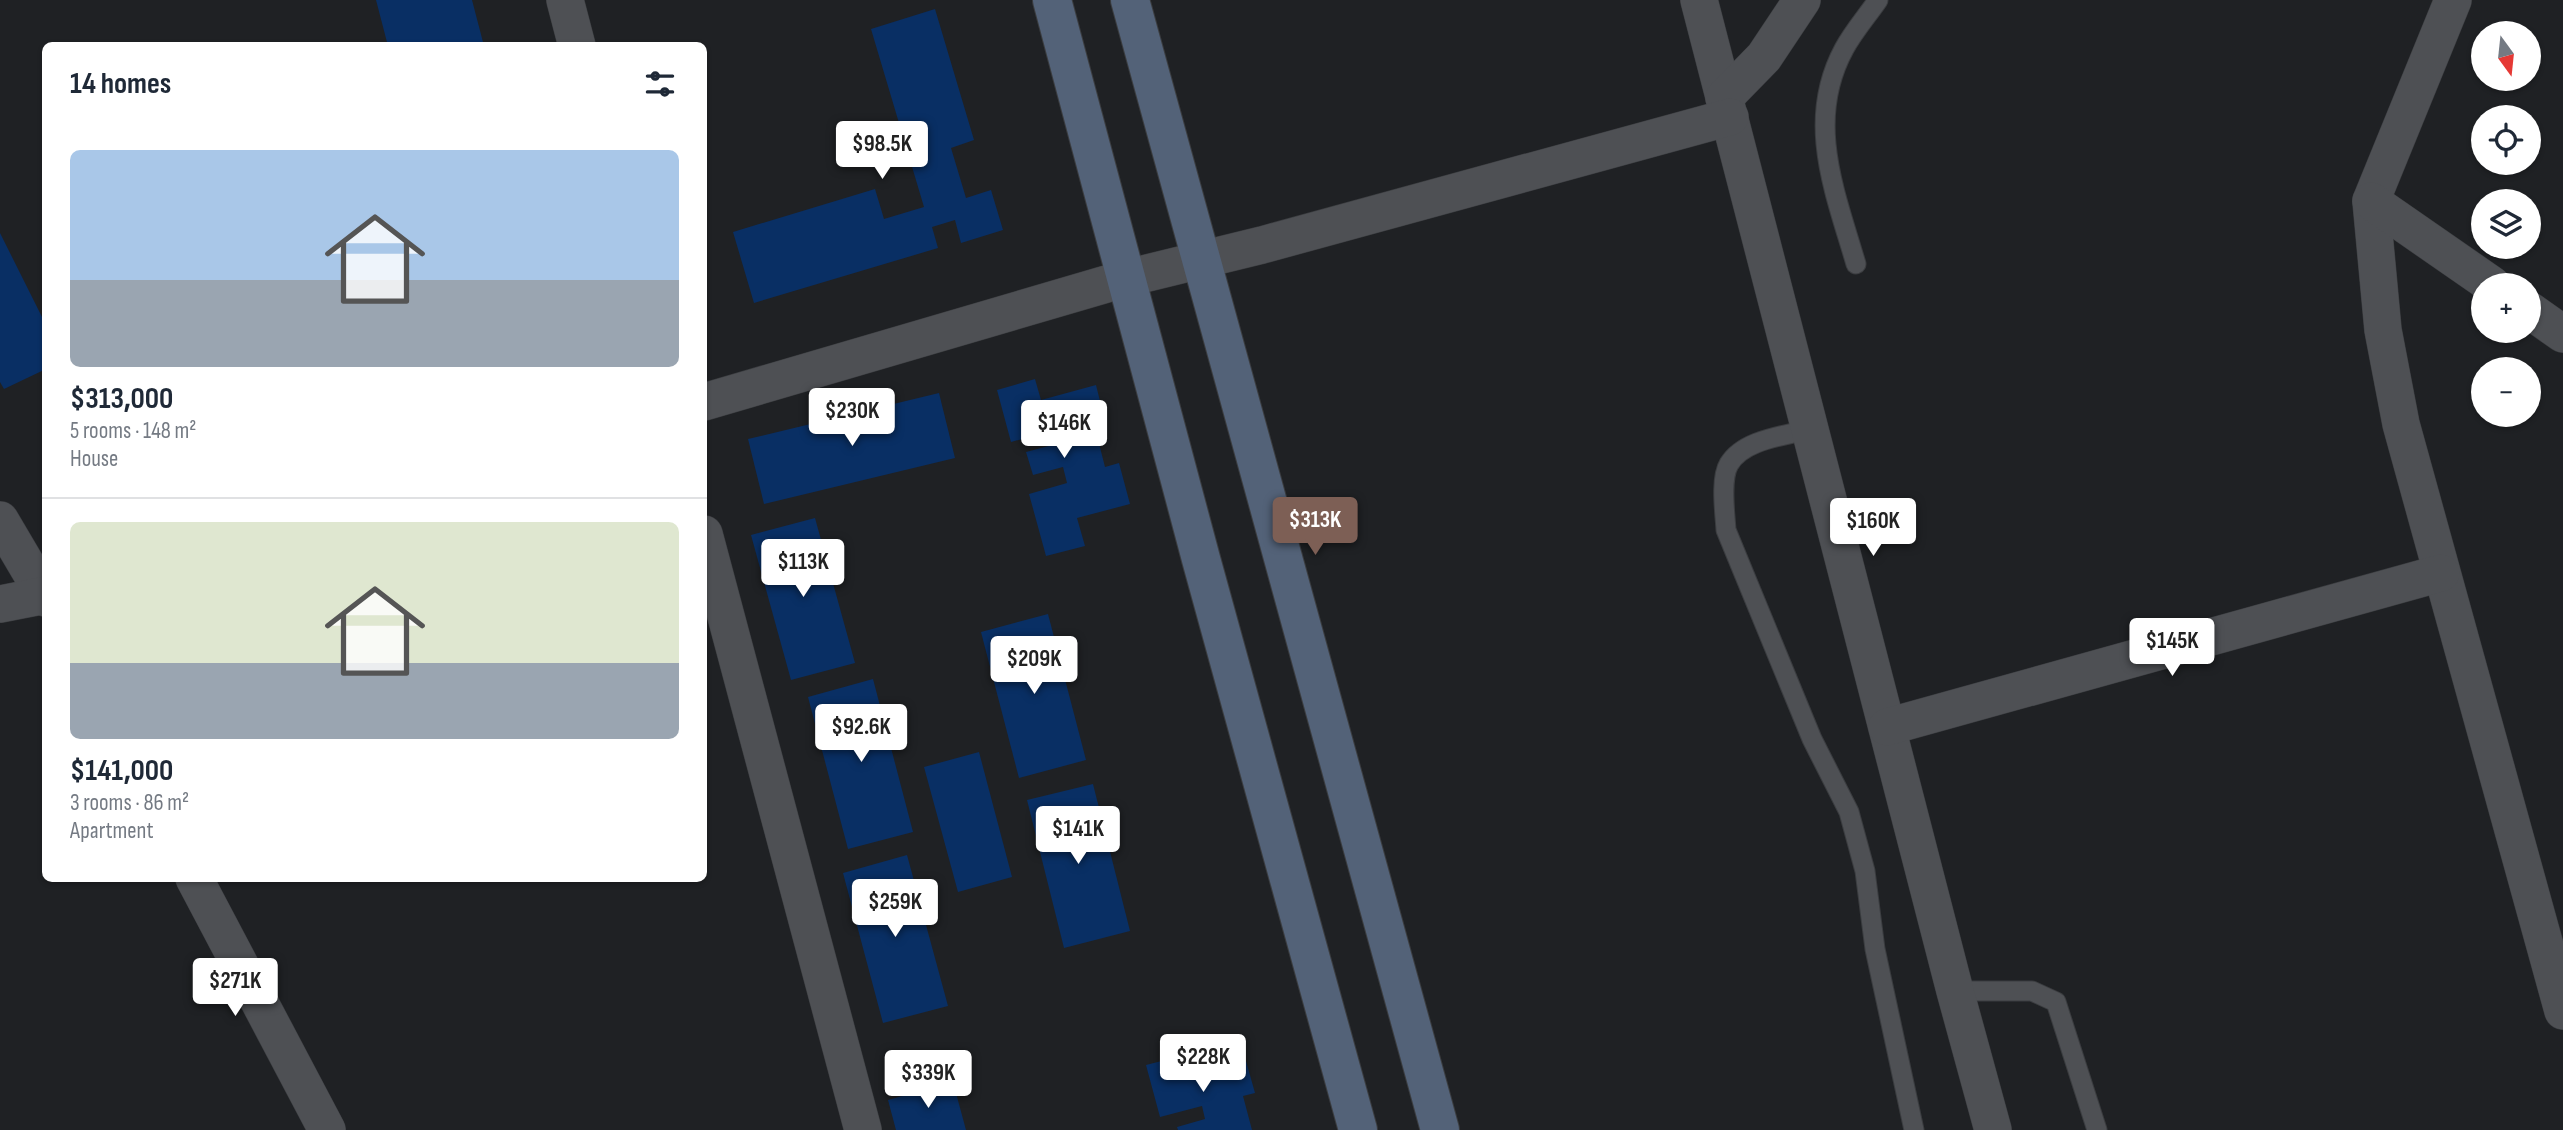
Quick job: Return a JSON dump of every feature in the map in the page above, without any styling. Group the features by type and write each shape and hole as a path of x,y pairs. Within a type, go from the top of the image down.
{"street":[{"path":"565,0 576,42"},
{"path":"1052,0 1201,559 1358,1130"},
{"path":"1130,0 1440,1130"},
{"path":"1699,0 1993,1130"},
{"path":"707,401 1127,278 1262,245 1727,108 1802,0"},
{"path":"2453,0 2371,201 2383,330 2401,424 2563,1011"},
{"path":"2371,201 2476,273"},
{"path":"2541,318 2563,334"},
{"path":"0,520 42,591"},
{"path":"707,545 863,1130"},
{"path":"1887,727 2441,573"},
{"path":"0,604 42,597"},
{"path":"196,882 327,1130"}],"lane":[{"path":"1856,264 1828,170 1824,127 1828,88 1844,49 1878,0"},
{"path":"1810,429 1749,445 1729,464 1723,493 1726,530 1812,740 1849,812 1865,870 1875,949 1914,1130"},
{"path":"1955,991 2032,991 2056,1002 2097,1130"}],"building":[{"path":"376,0 472,0 483,42 387,42"},
{"path":"935,9 974,140 951,148 966,198 991,190 1003,230 961,243 955,220 932,227 938,248 754,303 733,232 875,189 884,219 924,207 871,29"},
{"path":"0,233 42,317 42,371 4,389 0,382"},
{"path":"1035,379 1041,400 1096,385 1104,417 1093,420 1105,467 1119,463 1130,504 1077,518 1085,546 1046,556 1029,494 1067,483 1063,467 1033,475 1026,452 1056,444 1052,431 1011,442 997,390"},
{"path":"939,393 955,458 764,504 748,439"},
{"path":"815,518 855,663 791,680 751,535"},
{"path":"1048,614 1086,760 1019,778 981,632"},
{"path":"873,679 913,832 848,849 808,697"},
{"path":"979,752 1012,877 958,892 924,767"},
{"path":"1093,784 1130,931 1064,948 1027,800"},
{"path":"907,855 948,1006 883,1023 843,873"},
{"path":"1185,1055 1190,1076 1246,1061 1255,1093 1243,1096 1252,1130 1178,1130 1177,1127 1205,1119 1202,1106 1160,1117 1146,1065"},
{"path":"953,1082 966,1130 896,1130 888,1100"}]}
